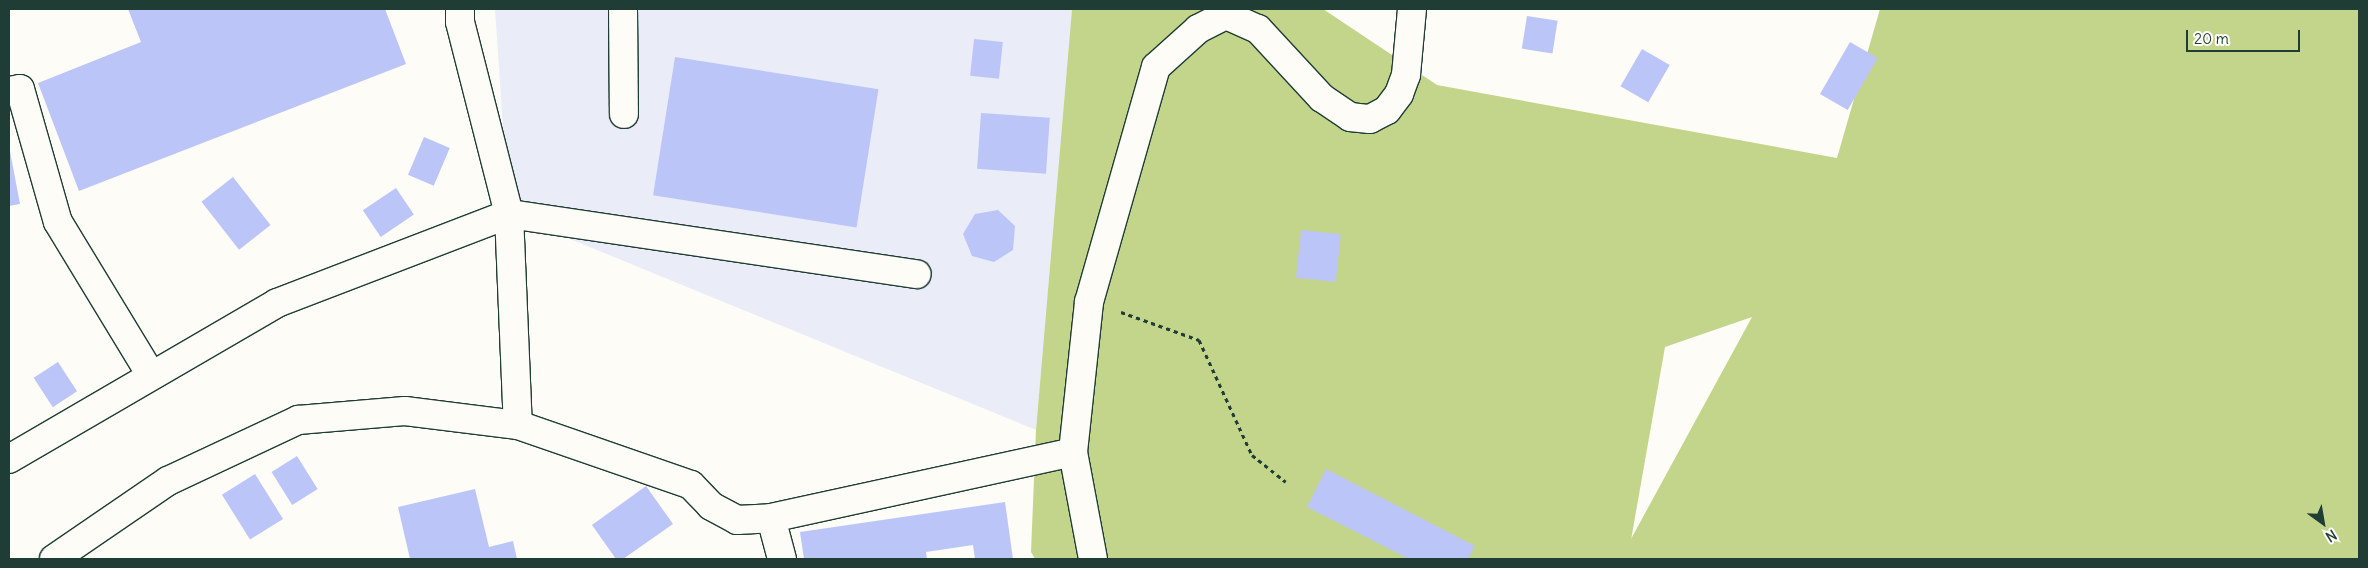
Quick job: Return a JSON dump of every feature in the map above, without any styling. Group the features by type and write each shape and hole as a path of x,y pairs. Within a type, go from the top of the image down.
{"street":[{"path":"460,9 460,22 509,214 518,425"},
{"path":"623,9 624,114"},
{"path":"1093,559 1073,452 1089,302 1156,67 1198,29 1226,15 1258,29 1322,98 1350,117 1370,119 1387,110 1399,94 1406,75 1412,9"},
{"path":"9,91 20,89 58,222 151,375"},
{"path":"9,459 277,303 509,214 917,274"},
{"path":"54,559 168,481 298,420 405,410 518,425 691,485 711,506 737,520 771,518 1073,452"},
{"path":"771,518 782,559"}],"path":[{"path":"1089,302 1199,340 1252,455 1286,482"}],"shaded area":[{"path":"495,9 1072,9 1036,430 509,214"}],"green space":[{"path":"1072,9 1323,9 1437,85 1837,158 1880,9 2359,9 2359,559 1035,559 1031,552 1036,430","holes":["1752,317 1631,539 1665,347"]}],"building":[{"path":"128,9 385,9 406,64 79,191 38,83 141,42"},
{"path":"1527,16 1558,21 1552,53 1522,49"},
{"path":"974,39 1003,42 999,79 970,76"},
{"path":"1850,42 1878,58 1848,110 1820,94"},
{"path":"1642,49 1670,65 1648,102 1620,86"},
{"path":"675,57 878,89 857,228 653,195"},
{"path":"981,113 1050,118 1046,174 977,169"},
{"path":"424,137 450,148 434,186 408,175"},
{"path":"9,146 20,204 9,206"},
{"path":"233,177 271,225 239,250 201,202"},
{"path":"396,188 414,215 381,237 363,210"},
{"path":"998,210 1015,226 1013,250 994,262 972,256 963,234 975,214"},
{"path":"1301,230 1341,234 1336,282 1296,278"},
{"path":"58,362 77,391 53,407 34,378"},
{"path":"297,456 318,489 292,505 272,472"},
{"path":"1326,469 1475,546 1468,559 1409,559 1307,507"},
{"path":"255,474 283,519 250,540 222,495"},
{"path":"646,486 673,524 623,559 616,559 592,525"},
{"path":"475,489 489,547 513,541 517,559 410,559 398,507"},
{"path":"1005,502 1013,559 975,559 973,545 926,552 927,559 804,559 800,532"}]}
